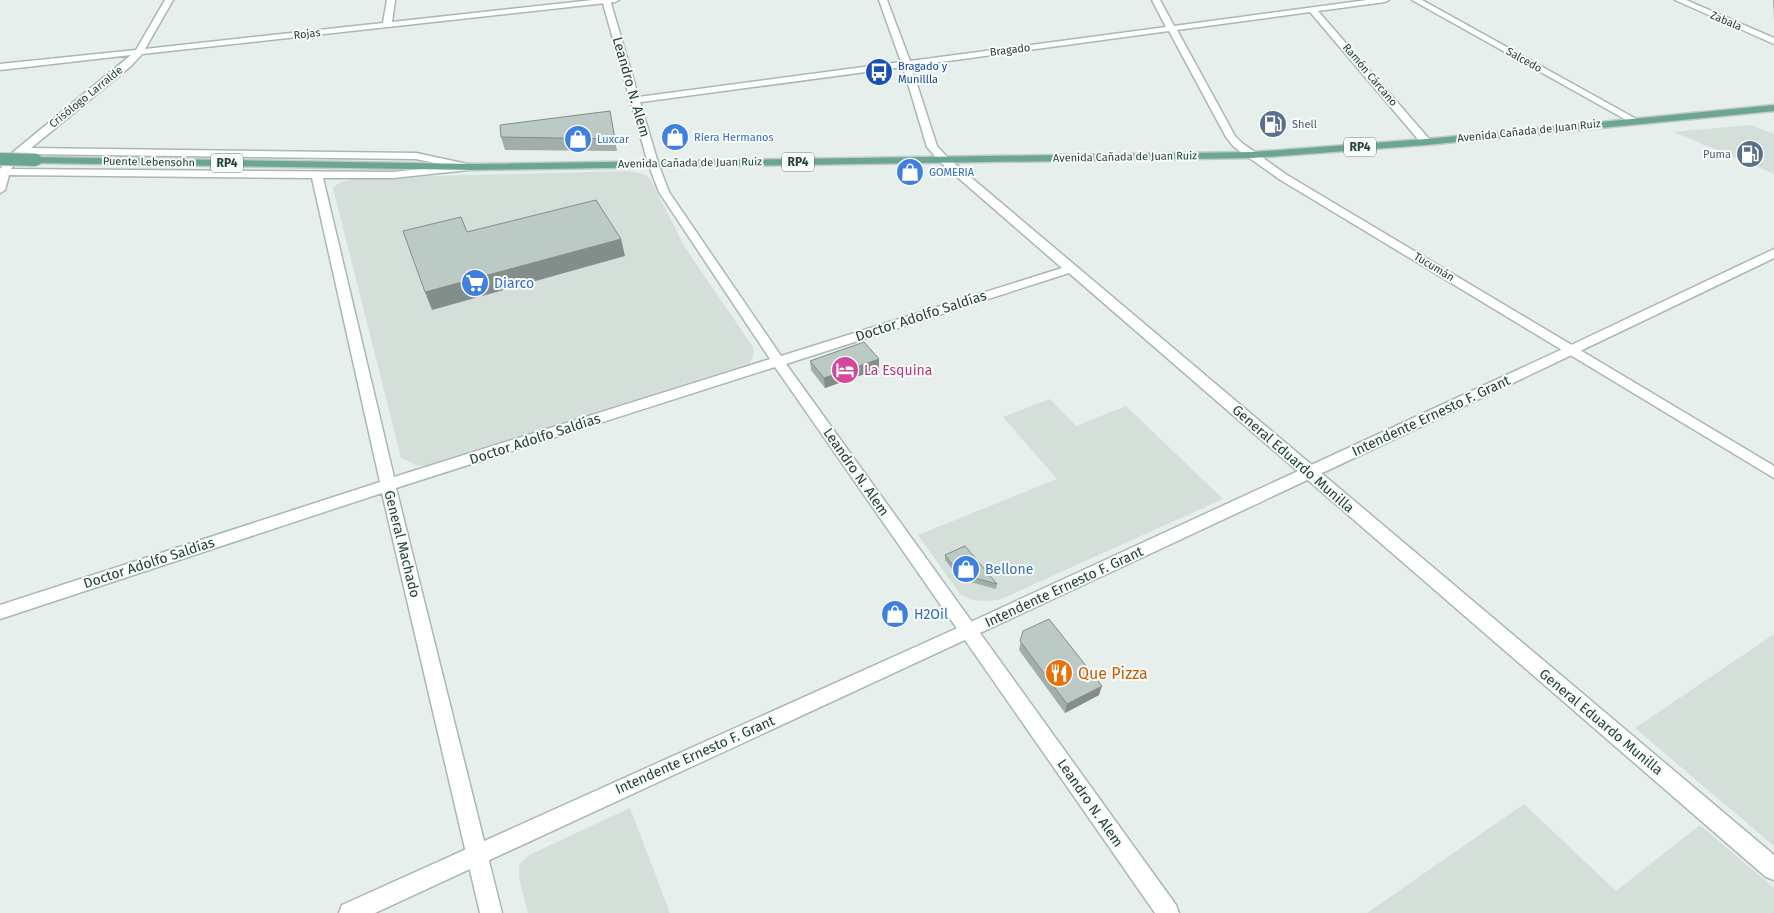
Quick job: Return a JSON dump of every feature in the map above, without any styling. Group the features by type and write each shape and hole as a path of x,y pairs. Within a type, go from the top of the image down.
{"main road":[{"name":"Avenida Cañada de Juan Ruiz","path":"418,166 474,167 1252,155 1426,142 1633,120 1774,108"},
{"name":"Puente Lebensohn","path":"1,166 36,160 418,166"}],"street":[{"name":"Crisólogo Larralde","path":"0,190 1,166 139,52 170,0"},
{"path":"387,25 391,0"},
{"name":"Rojas","path":"0,66 609,0"},
{"name":"Leandro N. Alem","path":"609,0 652,163 664,192 778,362 1168,913"},
{"name":"General Eduardo Munilla","path":"883,0 906,63 932,147 944,160 1308,473 1774,868"},
{"name":"Tucumán","path":"1156,0 1231,137 1252,155 1282,177 1572,350 1774,474"},
{"name":"Bragado","path":"634,100 1385,0"},
{"name":"Salcedo","path":"1416,0 1633,120"},
{"name":"Zabala","path":"1678,0 1774,41"},
{"name":"Ramón Cárcano","path":"1312,10 1426,142"},
{"name":"Avenida Cañada de Juan Ruiz","path":"19,153 416,156 474,167"},
{"name":"Avenida Cañada de Juan Ruiz","path":"1,166 392,175 474,167"},
{"name":"General Machado","path":"317,174 388,485 491,913"},
{"name":"Intendente Ernesto F. Grant","path":"350,913 968,631 1572,350 1774,253"},
{"name":"Doctor Adolfo Saldías","path":"0,612 388,485 1070,269"}],"shaded area":[{"name":"Puma","path":"1751,125 1774,134 1774,174 1674,132"},
{"path":"629,171 646,175 651,180 684,246 753,347 754,353 750,363 429,465 418,466 401,458 333,188 340,182 360,178"},
{"path":"1050,399 1076,426 1126,406 1223,499 999,600 973,600 960,594 918,535 1057,479 1003,417"},
{"path":"1774,636 1774,846 1635,728"},
{"path":"1524,804 1616,891 1700,825 1774,888 1774,913 1367,913"},
{"path":"630,808 670,913 528,913 519,878 519,865 529,855"}],"building":[{"path":"610,111 615,139 501,137 500,125"},
{"name":"Diarco","path":"596,200 621,239 425,292 403,231 461,217 467,232"},
{"path":"864,342 879,359 824,378 810,361"},
{"name":"Bellone","path":"965,546 997,584 960,574 945,555"},
{"name":"Que Pizza","path":"1049,619 1102,686 1067,704 1020,641 1023,631"}],"place":[{"name":"Bragado y Munillla","path":"879,72"},
{"name":"Shell","path":"1273,124"},
{"name":"Riera Hermanos","path":"675,137"},
{"name":"Luxcar","path":"578,139"},
{"name":"Puma","path":"1750,154"},
{"name":"GOMERIA","path":"910,172"},
{"name":"Diarco","path":"475,283"},
{"name":"La Esquina","path":"845,370"},
{"name":"Bellone","path":"966,569"},
{"name":"H2Oil","path":"895,614"},
{"name":"Que Pizza","path":"1059,673"}]}
